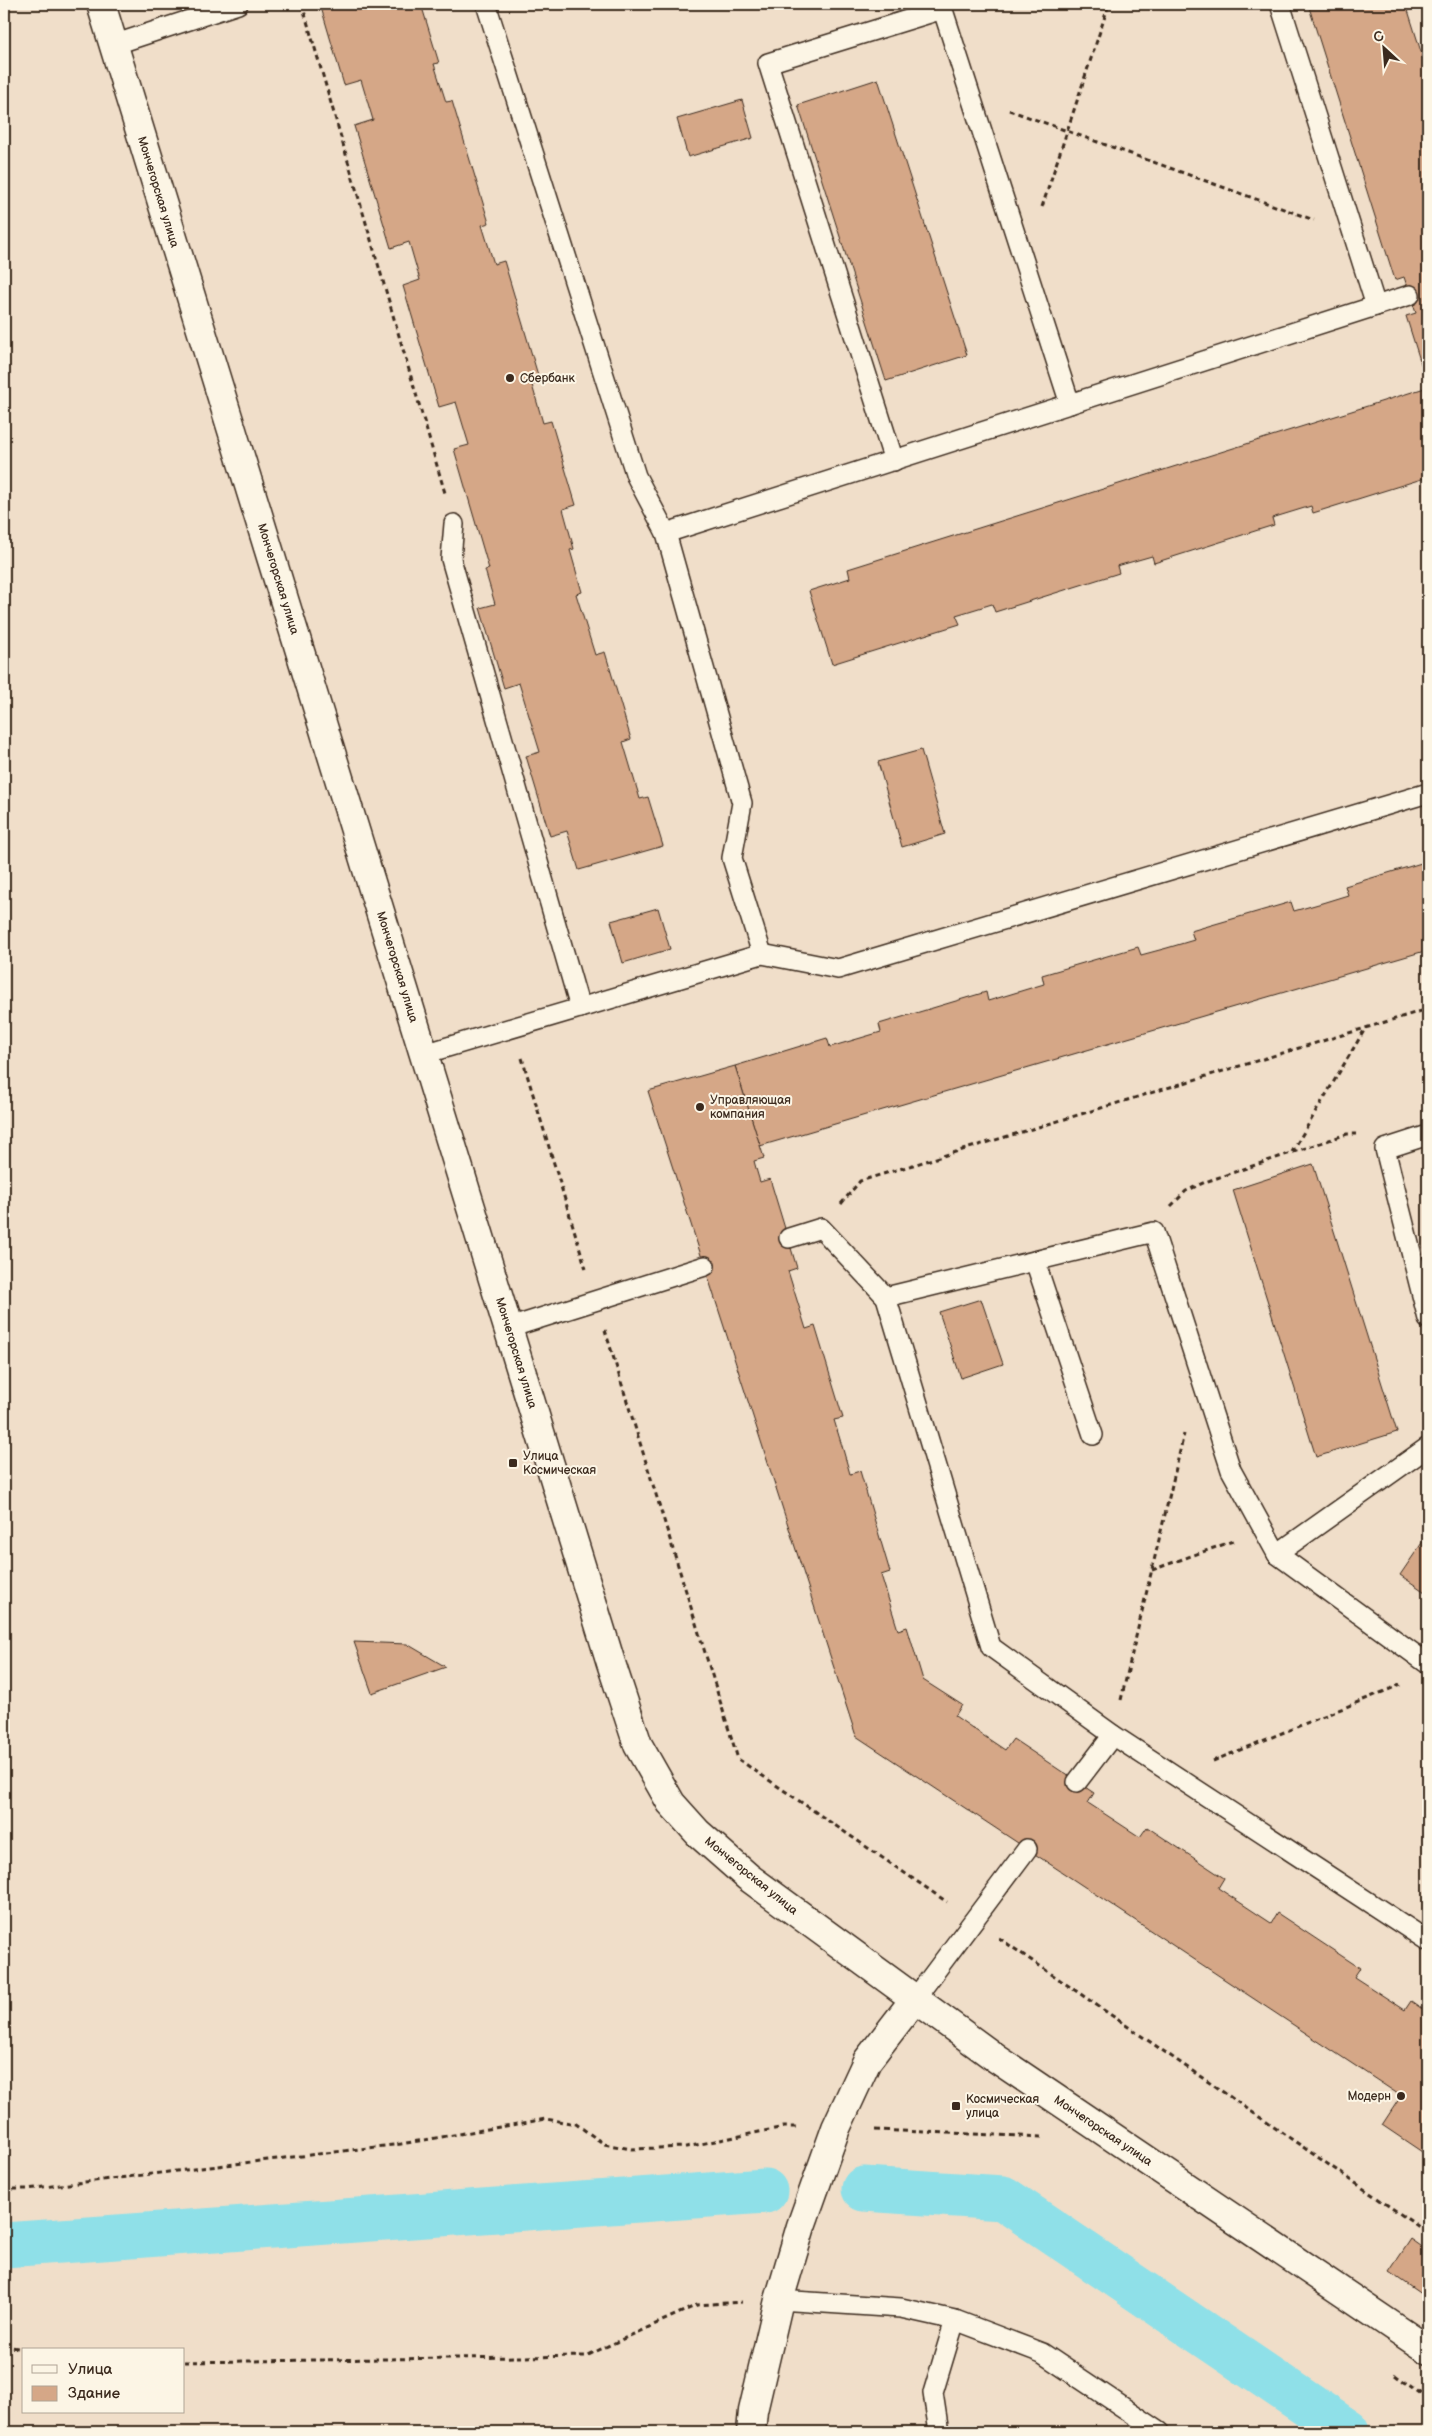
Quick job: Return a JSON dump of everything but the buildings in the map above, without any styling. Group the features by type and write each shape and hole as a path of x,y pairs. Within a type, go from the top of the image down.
{"street":[{"name":"Мончегорская улица","path":"101,4 611,1663 635,1736 671,1803 698,1833 748,1877 914,2000 1005,2065 1428,2350"},
{"path":"751,2432 753,2412 779,2300 801,2226 836,2128 867,2061 914,2000"}],"lane":[{"path":"113,45 238,4"},
{"path":"486,4 636,476 666,533 742,804 732,858 762,954"},
{"path":"1280,4 1376,306"},
{"path":"894,460 768,63 942,7 1070,404"},
{"path":"666,533 1410,295"},
{"path":"454,524 452,559 580,1008"},
{"path":"424,1054 762,954 838,969 1428,793"},
{"path":"1428,1135 1385,1149 1428,1319"},
{"path":"788,1238 821,1228 886,1297 991,1647 1113,1735 1428,1941"},
{"path":"886,1297 1154,1232 1231,1470 1277,1554 1428,1664"},
{"path":"1035,1261 1093,1435"},
{"path":"509,1328 705,1266"},
{"path":"1277,1554 1428,1447"},
{"path":"1078,1782 1113,1735"},
{"path":"914,2000 1027,1849"},
{"path":"779,2300 901,2308 955,2320 1042,2353 1160,2432"},
{"path":"940,2432 933,2393 955,2320"}],"path":[{"path":"302,4 454,524"},
{"path":"1024,260 1109,4"},
{"path":"971,96 1353,234"},
{"path":"821,1228 860,1181 1428,1010"},
{"path":"513,1028 738,1759 1428,2233"},
{"path":"1292,1152 1365,1029"},
{"path":"1154,1232 1170,1208 1186,1191 1205,1182 1347,1134 1360,1135 1385,1149"},
{"path":"1113,1735 1185,1428"},
{"path":"1152,1571 1264,1530"},
{"path":"1176,1776 1401,1684"},
{"path":"4,2189 27,2189 401,2144 546,2119 576,2124 604,2144 631,2149 686,2147 784,2127 1047,2137"},
{"path":"185,2362 586,2356 697,2304 779,2300"},
{"path":"4,2346 22,2348"},
{"path":"1394,2374 1428,2399"}],"waterway":[{"path":"864,2189 1003,2198 1348,2432"},
{"path":"4,2245 765,2191"}],"place":[{"name":"Сбербанк","path":"510,378"},
{"name":"Управляющая компания","path":"700,1107"},
{"name":"Улица Космическая","path":"513,1463"},
{"name":"Модерн","path":"1401,2096"},
{"name":"Космическая улица","path":"956,2106"}]}
